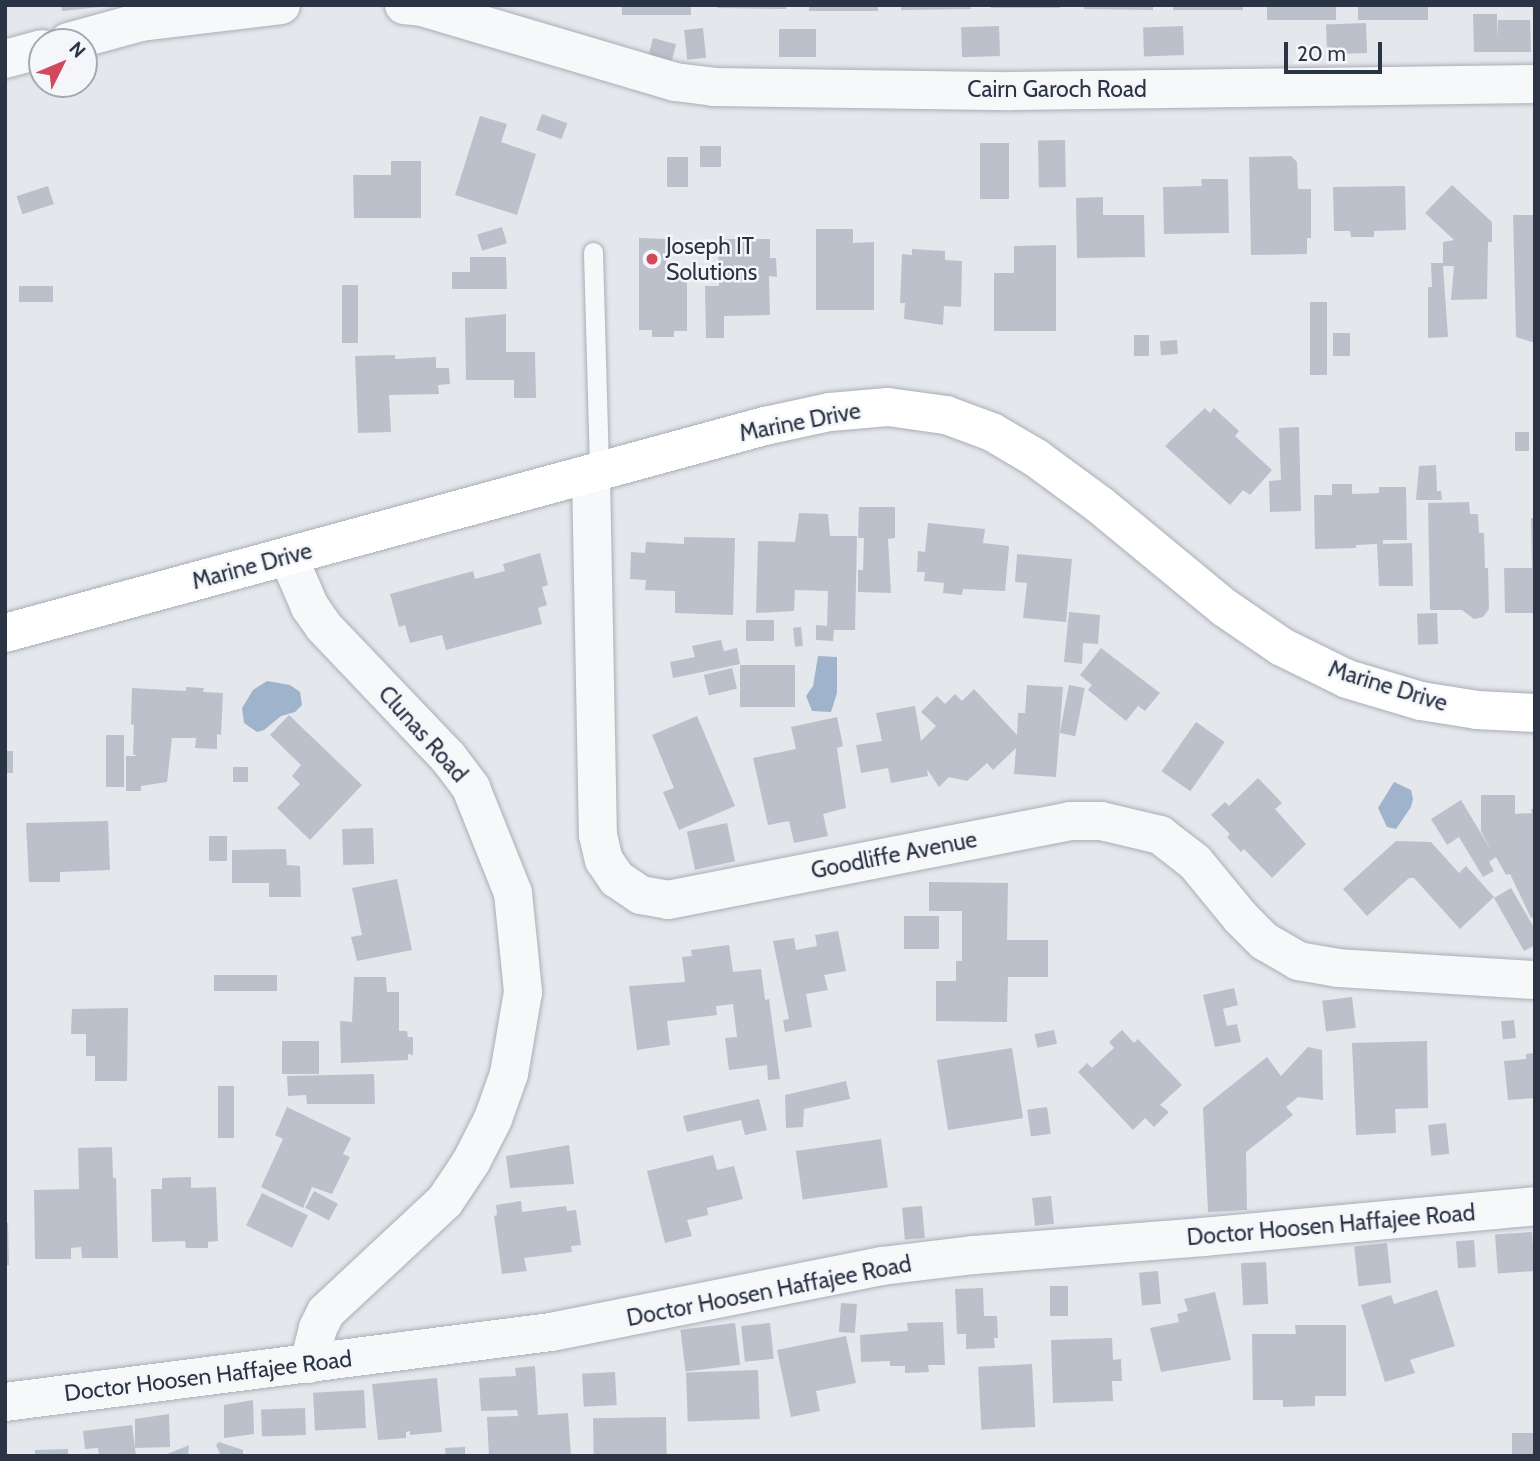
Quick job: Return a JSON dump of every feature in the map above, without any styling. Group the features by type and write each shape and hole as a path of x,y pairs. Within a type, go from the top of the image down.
{"street":[{"path":"98,34 141,22 281,5"},
{"name":"Cairn Garoch Road","path":"404,5 422,7 675,82 752,89 1012,91 1535,84"},
{"path":"5,59 28,53"},
{"name":"Marine Drive","path":"5,632 595,472 830,412 888,407 946,415 992,432 1036,458 1100,505 1226,608 1282,647 1347,679 1421,701 1477,710 1535,713"},
{"name":"Goodliffe Avenue","path":"595,472 598,835 604,860 610,870 617,879 642,895 668,900 1070,821 1101,821 1160,835 1195,862 1241,918 1264,941 1298,961 1338,968 1535,980"},
{"name":"Clunas Road","path":"288,556 310,607 324,627 448,757 471,788 513,893 523,992 509,1073 493,1119 471,1162 445,1200 326,1311 318,1328 309,1364"},
{"name":"Doctor Hoosen Haffajee Road","path":"5,1402 551,1332 895,1264 1535,1206"}],"lane":[{"path":"593,252 595,472"}],"water":[{"path":"818,656 837,657 837,693 831,712 812,711 806,696 813,686"},
{"path":"267,681 290,685 300,692 302,705 295,712 281,716 264,730 257,732 244,723 242,708 253,690"},
{"path":"1394,782 1411,790 1413,799 1411,807 1396,829 1387,827 1378,808"}],"building":[{"path":"61,5 100,5 100,7 62,11"},
{"path":"622,5 691,5 691,15 622,15"},
{"path":"717,5 786,5 786,9 717,8"},
{"path":"809,5 878,5 878,11 809,11"},
{"path":"901,5 971,5 971,9 901,10"},
{"path":"991,5 1060,5 1060,8 991,8"},
{"path":"1084,5 1153,5 1153,10 1084,9"},
{"path":"1173,5 1243,5 1243,10 1173,10"},
{"path":"1267,5 1336,5 1336,20 1267,20"},
{"path":"1358,5 1428,5 1428,20 1358,20"},
{"path":"1473,14 1497,14 1497,39 1498,20 1530,20 1531,52 1474,52"},
{"path":"1366,23 1367,53 1327,54 1326,24"},
{"path":"999,26 1000,56 962,57 961,27"},
{"path":"1183,26 1184,55 1144,56 1143,27"},
{"path":"703,28 706,58 687,60 684,30"},
{"path":"779,29 816,29 816,57 779,57"},
{"path":"653,38 676,44 672,61 649,54"},
{"path":"542,114 567,123 562,139 536,130"},
{"path":"480,116 507,124 501,142 536,154 517,215 455,195"},
{"path":"1038,140 1065,140 1066,187 1039,187"},
{"path":"980,143 1009,143 1009,199 980,199"},
{"path":"700,146 721,146 721,167 700,167"},
{"path":"1291,156 1297,162 1298,189 1311,189 1311,238 1307,238 1307,254 1251,255 1249,157"},
{"path":"667,157 688,157 688,187 667,187"},
{"path":"391,161 421,161 421,218 354,218 353,175 391,175"},
{"path":"1201,179 1228,179 1229,233 1164,234 1163,187 1202,186"},
{"path":"1452,185 1492,222 1492,242 1488,242 1487,299 1451,300 1454,266 1443,266 1448,337 1428,338 1431,263 1443,263 1443,242 1454,240 1425,213"},
{"path":"48,186 54,204 22,214 17,196"},
{"path":"1405,186 1406,230 1374,231 1374,237 1351,237 1350,231 1334,231 1333,187"},
{"path":"1103,197 1103,215 1144,215 1145,257 1077,258 1076,198"},
{"path":"1513,215 1535,215 1535,343 1516,337"},
{"path":"502,227 507,243 482,251 477,235"},
{"path":"816,229 853,229 853,243 874,242 874,310 816,310"},
{"path":"639,238 666,239 666,279 687,279 687,331 674,331 674,337 652,337 652,330 639,330"},
{"path":"718,239 770,239 770,258 776,258 777,277 769,276 770,315 724,316 724,338 706,338 705,286 719,286"},
{"path":"1056,245 1056,331 994,331 994,273 1014,273 1014,246"},
{"path":"912,249 945,251 945,260 962,261 961,307 944,306 943,325 904,319 905,303 900,303 902,254 912,255"},
{"path":"470,257 506,257 507,289 452,289 452,272 470,272"},
{"path":"342,285 358,285 358,343 342,343"},
{"path":"19,286 53,286 53,302 19,302"},
{"path":"1310,302 1327,302 1327,375 1310,375"},
{"path":"506,314 506,352 535,352 536,398 514,398 514,380 466,380 465,318"},
{"path":"1333,333 1350,333 1350,356 1333,356"},
{"path":"1134,335 1149,335 1149,356 1134,356"},
{"path":"1177,340 1178,354 1161,355 1160,341"},
{"path":"395,355 395,359 436,357 436,368 449,368 450,384 438,385 439,394 389,395 391,432 358,433 355,356"},
{"path":"1205,408 1210,413 1214,408 1239,431 1235,436 1272,470 1250,495 1243,490 1230,505 1165,446"},
{"path":"1299,427 1301,511 1270,512 1269,481 1281,480 1279,428"},
{"path":"1515,432 1529,432 1529,451 1515,451"},
{"path":"1436,465 1437,491 1441,491 1442,500 1416,500 1419,466"},
{"path":"1332,484 1352,484 1352,494 1379,493 1379,487 1406,487 1407,540 1383,540 1383,544 1412,543 1413,586 1379,586 1377,544 1356,545 1356,548 1315,549 1314,495 1332,495"},
{"path":"1469,502 1470,514 1478,514 1479,533 1484,533 1485,568 1488,568 1489,609 1483,617 1474,619 1462,610 1430,610 1428,503"},
{"path":"859,507 895,507 895,538 888,539 891,593 858,592 858,570 863,570 864,538 858,538"},
{"path":"799,513 828,514 830,536 857,536 855,630 834,630 833,641 816,640 816,625 827,626 828,591 795,590 794,611 756,613 758,541 795,542"},
{"path":"1531,518 1535,518 1535,613 1505,613 1504,568 1532,568"},
{"path":"928,523 985,529 983,543 1009,546 1005,591 963,589 962,595 943,593 944,583 924,581 925,572 917,572 918,551 925,552"},
{"path":"684,537 735,538 733,615 675,613 675,591 645,590 646,580 630,579 631,552 645,553 646,542 684,544"},
{"path":"540,553 548,585 542,587 547,605 538,608 542,624 446,650 442,635 410,643 405,625 399,627 390,594 473,571 475,579 505,571 503,564"},
{"path":"1017,554 1072,559 1066,622 1023,618 1027,583 1015,582"},
{"path":"1069,612 1100,615 1098,644 1083,643 1082,664 1064,662"},
{"path":"1437,613 1438,644 1418,645 1417,614"},
{"path":"746,620 774,620 774,641 746,641"},
{"path":"801,627 803,646 795,647 793,628"},
{"path":"721,640 724,651 737,648 740,664 673,678 670,662 695,657 692,646"},
{"path":"1101,648 1160,693 1145,711 1138,706 1126,721 1088,690 1092,685 1080,675"},
{"path":"740,665 795,665 795,707 740,707"},
{"path":"732,668 737,688 709,695 704,675"},
{"path":"1027,685 1063,687 1056,777 1014,774 1016,748 993,770 987,763 967,781 949,777 939,787 927,769 928,776 891,783 888,768 861,773 856,745 882,741 876,713 915,706 921,741 936,726 921,712 937,696 945,704 955,694 962,701 974,689 1017,735 1018,713 1025,713"},
{"path":"1069,685 1085,688 1075,736 1060,733"},
{"path":"186,687 204,688 203,692 223,693 221,735 217,734 217,749 195,748 196,738 172,738 167,782 141,786 141,791 126,791 126,756 137,756 133,754 132,688 186,691"},
{"path":"289,715 362,785 310,840 277,808 300,784 292,776 301,765 270,735"},
{"path":"697,716 735,806 679,830 663,792 674,788 652,735"},
{"path":"837,717 843,746 837,748 846,808 823,814 828,836 794,843 789,821 768,825 753,758 796,749 791,727"},
{"path":"1196,722 1225,742 1190,791 1162,771"},
{"path":"106,735 124,735 124,787 106,787"},
{"path":"5,751 13,751 13,773 5,773"},
{"path":"233,767 248,767 248,782 233,782"},
{"path":"1258,778 1282,803 1275,809 1306,844 1272,878 1244,849 1241,852 1227,837 1230,834 1211,815 1225,802 1229,806"},
{"path":"1481,795 1515,795 1515,814 1532,813 1531,809 1535,809 1535,917 1531,918 1510,874 1506,875 1496,857 1489,862 1494,871 1483,877 1459,837 1447,845 1431,819 1461,800 1491,850 1481,831"},
{"path":"108,821 110,870 60,872 60,882 29,882 26,823"},
{"path":"727,823 735,861 695,870 687,832"},
{"path":"373,828 374,864 343,865 342,829"},
{"path":"209,836 227,836 227,861 209,861"},
{"path":"1396,841 1431,842 1459,873 1466,866 1494,897 1460,929 1414,878 1409,878 1367,916 1343,889"},
{"path":"286,849 287,865 300,866 301,897 269,897 269,883 232,883 232,850"},
{"path":"397,879 412,950 357,961 351,937 362,935 352,888"},
{"path":"929,882 1008,883 1007,940 1048,940 1048,977 1008,977 1007,1022 936,1021 936,981 956,981 956,961 962,961 962,911 929,911"},
{"path":"1511,888 1535,929 1535,945 1524,951 1494,898"},
{"path":"904,916 939,916 939,949 904,949"},
{"path":"838,931 846,971 824,975 828,990 806,994 812,1027 785,1032 783,1020 789,1019 773,941 794,938 796,950 817,946 815,935"},
{"path":"729,945 733,972 761,969 765,1000 769,999 780,1079 768,1080 767,1065 729,1070 725,1038 737,1037 733,1004 716,1006 717,1015 667,1021 670,1045 637,1050 629,986 685,982 682,957 692,956 691,950"},
{"path":"214,975 277,975 277,991 214,991"},
{"path":"354,977 386,977 387,992 399,992 399,1031 407,1031 408,1037 413,1037 413,1055 408,1054 408,1060 341,1063 340,1021 352,1022"},
{"path":"1234,988 1238,1005 1223,1009 1227,1026 1237,1024 1241,1042 1215,1047 1203,995"},
{"path":"1352,997 1356,1028 1326,1031 1322,1001"},
{"path":"128,1008 127,1081 95,1081 95,1056 86,1056 86,1034 71,1034 72,1009"},
{"path":"1514,1020 1516,1038 1503,1039 1501,1021"},
{"path":"1054,1030 1057,1044 1037,1048 1034,1034"},
{"path":"1122,1030 1134,1043 1138,1039 1182,1085 1160,1105 1169,1112 1154,1127 1145,1118 1133,1130 1078,1072 1087,1063 1092,1068 1114,1048 1109,1042"},
{"path":"282,1041 319,1041 319,1074 282,1074"},
{"path":"1427,1041 1428,1108 1395,1109 1396,1133 1356,1135 1352,1043"},
{"path":"1308,1047 1322,1050 1323,1100 1298,1097 1286,1107 1293,1115 1246,1152 1247,1210 1208,1212 1203,1108 1267,1057 1281,1076"},
{"path":"1012,1048 1023,1118 948,1130 937,1060"},
{"path":"1535,1053 1535,1098 1508,1100 1504,1061 1526,1059 1526,1054"},
{"path":"374,1074 375,1104 307,1104 306,1095 288,1096 287,1076"},
{"path":"846,1081 850,1099 804,1109 803,1127 786,1128 785,1095"},
{"path":"218,1086 234,1086 234,1138 218,1138"},
{"path":"759,1099 767,1130 745,1135 741,1120 687,1132 683,1116"},
{"path":"287,1107 351,1138 343,1154 350,1157 332,1194 312,1187 303,1208 261,1187 283,1139 275,1135"},
{"path":"1047,1107 1051,1134 1031,1137 1027,1110"},
{"path":"1446,1123 1449,1154 1431,1156 1428,1125"},
{"path":"881,1139 888,1188 803,1199 796,1151"},
{"path":"569,1145 574,1184 510,1188 506,1156"},
{"path":"112,1147 113,1178 116,1178 118,1258 82,1258 81,1247 71,1248 71,1259 35,1259 34,1190 79,1189 78,1148"},
{"path":"713,1155 717,1170 734,1166 743,1199 707,1208 708,1215 687,1220 692,1236 665,1243 647,1171"},
{"path":"191,1177 191,1188 216,1187 218,1241 208,1242 208,1248 186,1248 185,1241 152,1242 151,1189 162,1189 162,1178"},
{"path":"314,1191 338,1204 329,1220 305,1208"},
{"path":"262,1193 308,1215 292,1248 246,1225"},
{"path":"1051,1196 1054,1224 1035,1226 1032,1198"},
{"path":"521,1201 522,1212 566,1206 567,1211 576,1210 581,1245 571,1246 572,1252 524,1258 527,1271 502,1274 494,1216 497,1215 496,1205"},
{"path":"922,1206 925,1238 905,1240 902,1208"},
{"path":"5,1223 8,1223 9,1265 5,1265"},
{"path":"1532,1232 1535,1271 1498,1273 1495,1235"},
{"path":"1474,1240 1476,1267 1458,1268 1456,1241"},
{"path":"1387,1243 1391,1283 1358,1286 1354,1246"},
{"path":"1266,1262 1268,1304 1243,1305 1241,1263"},
{"path":"1158,1271 1161,1304 1142,1306 1139,1273"},
{"path":"1050,1286 1068,1286 1068,1316 1050,1316"},
{"path":"983,1288 984,1316 997,1316 998,1338 994,1338 995,1348 966,1349 966,1334 957,1334 955,1289"},
{"path":"1437,1290 1455,1346 1410,1360 1415,1373 1385,1382 1361,1305 1391,1295 1394,1304"},
{"path":"1215,1292 1231,1360 1161,1372 1150,1328 1179,1322 1177,1314 1188,1311 1184,1299"},
{"path":"841,1303 857,1304 855,1333 839,1332"},
{"path":"943,1322 945,1365 928,1365 929,1372 905,1373 905,1366 890,1366 890,1361 861,1362 860,1335 908,1331 907,1323"},
{"path":"735,1323 740,1365 686,1371 680,1330"},
{"path":"770,1323 774,1359 745,1362 741,1326"},
{"path":"1295,1325 1346,1325 1346,1396 1315,1396 1315,1406 1283,1407 1283,1400 1253,1400 1252,1334 1296,1334"},
{"path":"846,1336 856,1383 816,1391 820,1411 791,1417 777,1350"},
{"path":"1112,1338 1113,1360 1121,1359 1122,1381 1112,1381 1113,1401 1053,1403 1051,1340"},
{"path":"1032,1364 1035,1427 981,1430 978,1367"},
{"path":"535,1366 538,1415 568,1413 571,1456 489,1456 487,1417 518,1416 517,1410 481,1411 479,1378 516,1376 515,1368"},
{"path":"758,1370 760,1419 688,1421 686,1373"},
{"path":"615,1372 617,1405 584,1407 582,1374"},
{"path":"437,1378 442,1432 410,1435 410,1431 406,1432 406,1438 378,1440 372,1384"},
{"path":"364,1390 366,1428 315,1431 313,1393"},
{"path":"253,1400 254,1434 224,1438 224,1405"},
{"path":"305,1408 306,1435 262,1437 261,1410"},
{"path":"169,1414 170,1447 135,1448 135,1419"},
{"path":"666,1417 667,1456 594,1456 593,1418"},
{"path":"132,1425 136,1456 99,1456 98,1448 85,1449 83,1431"},
{"path":"1512,1433 1535,1433 1535,1456 1512,1456"},
{"path":"219,1442 243,1450 243,1456 221,1456 216,1445"},
{"path":"189,1445 188,1456 162,1456 187,1446"},
{"path":"465,1447 465,1456 446,1456 445,1448"},
{"path":"68,1449 68,1456 35,1456 35,1450"}],"place":[{"name":"Joseph IT Solutions","path":"652,259"}]}
